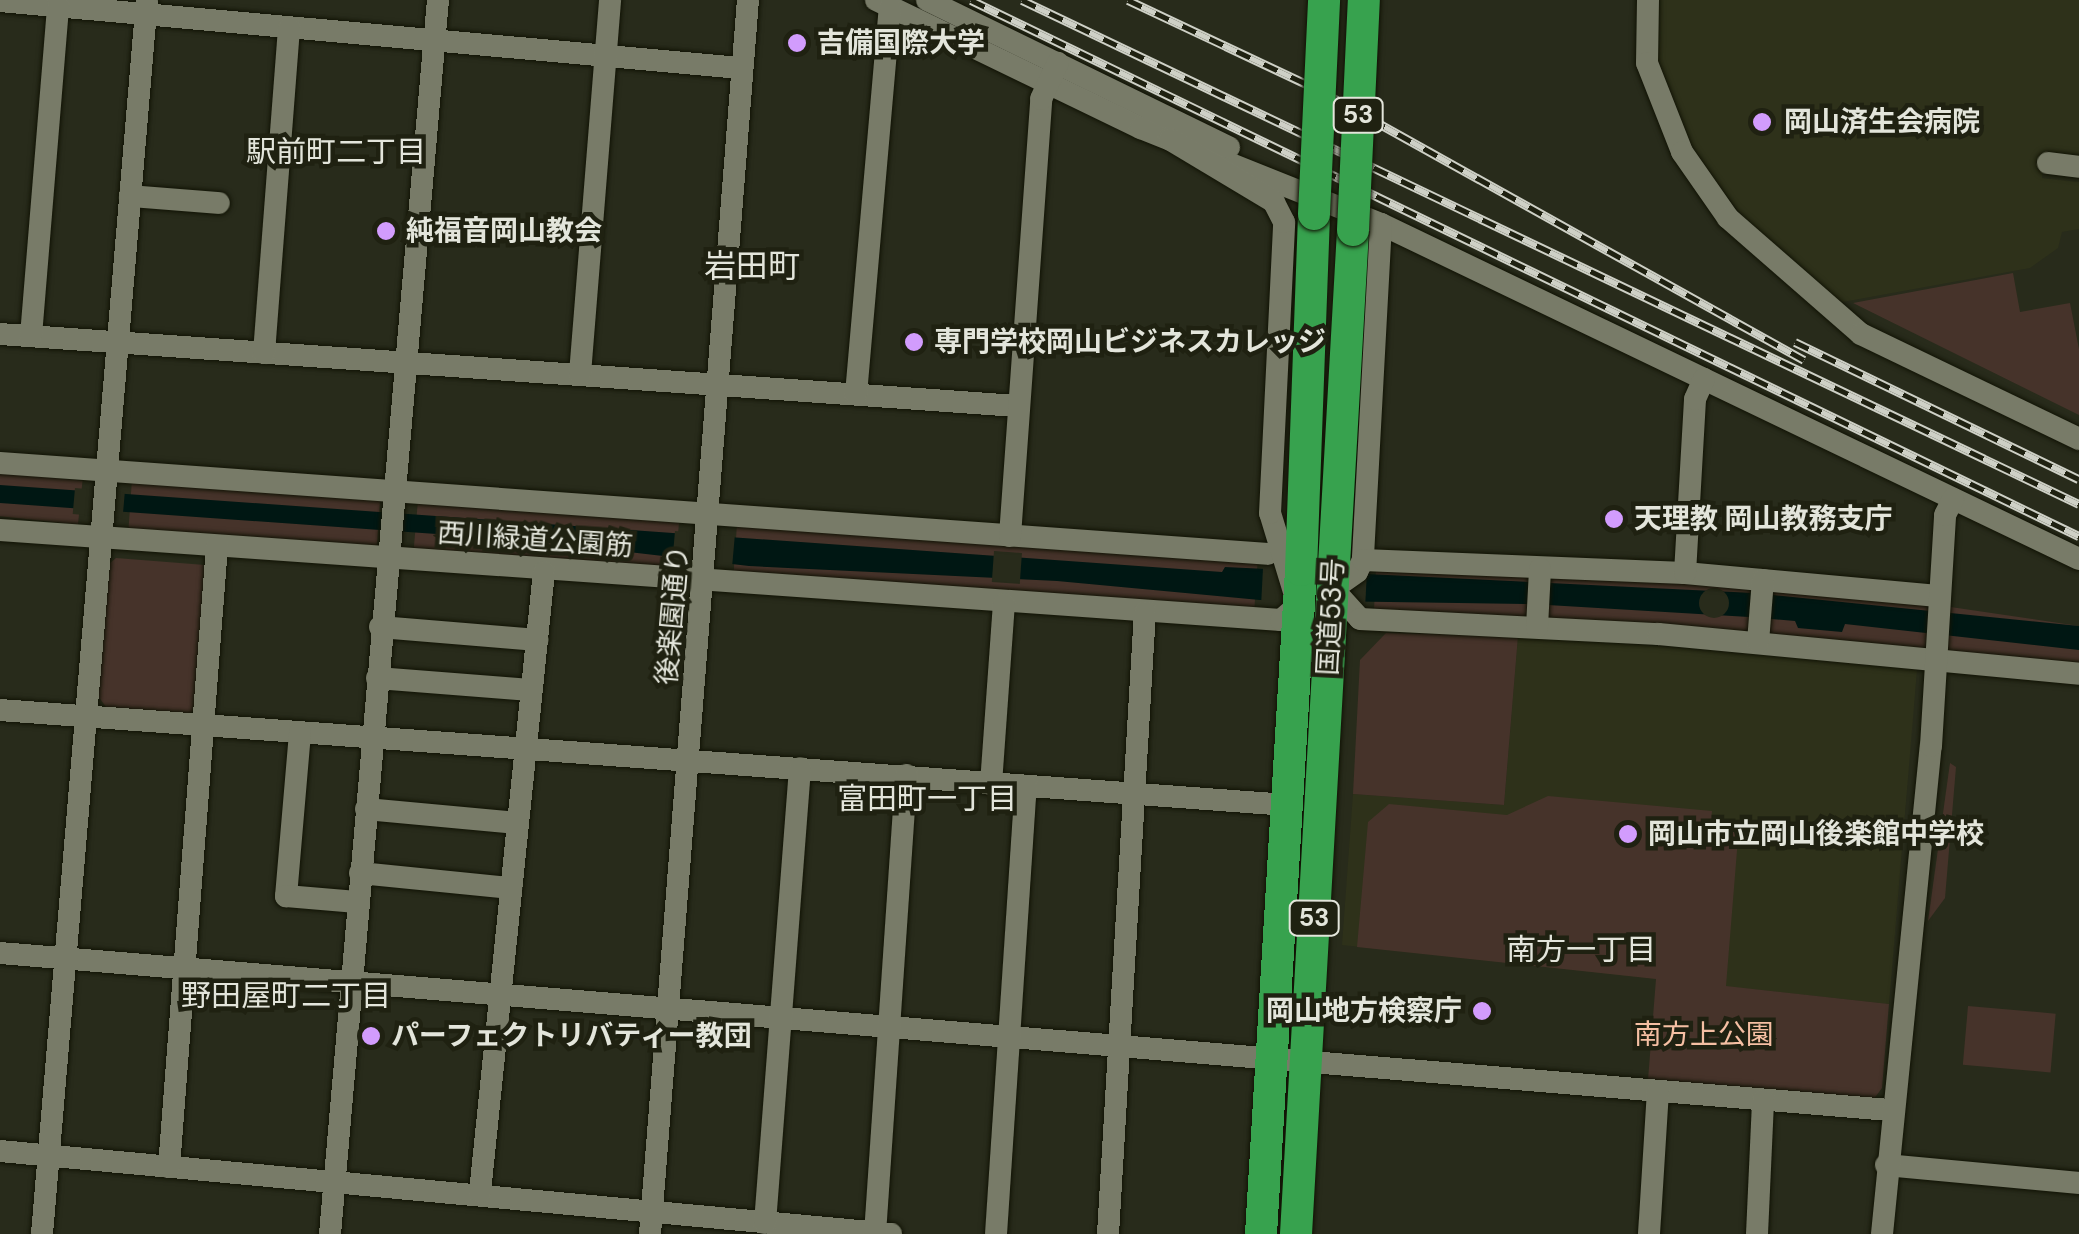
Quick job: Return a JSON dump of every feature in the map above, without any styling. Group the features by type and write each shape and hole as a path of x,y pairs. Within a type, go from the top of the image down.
{"highway":[{"name":"国道53号","path":"1296,1234 1305,1064 1317,583 1308,201 1324,0"},
{"name":"国道53号","path":"1261,1234 1286,804 1367,227 1364,0"}],"street":[{"path":"330,1234 380,627 410,362 438,0"},
{"path":"580,374 610,0"},
{"name":"後楽園通り","path":"650,1234 711,524 748,0"},
{"path":"928,0 1274,202 1284,222 1270,513 1317,583 1366,621 1538,617 1759,631 1933,646 2079,674"},
{"path":"1648,0 1647,64 1682,152 1728,218 1861,334 2079,439"},
{"path":"0,1 146,7 289,28 741,68"},
{"path":"856,394 883,3 1053,72 1308,201"},
{"path":"31,336 58,6"},
{"path":"42,1234 146,7"},
{"path":"264,353 289,28"},
{"path":"1010,536 1040,98 1053,72"},
{"path":"1168,139 1704,378 2079,559"},
{"path":"2048,163 2079,166"},
{"path":"130,196 219,204"},
{"path":"0,334 1018,406"},
{"path":"1685,573 1696,399 1704,378"},
{"name":"西川緑道公園筋","path":"0,463 106,480 397,503 711,524 1010,536 1317,583 1685,573 1762,586 1938,603"},
{"path":"1882,1234 1891,1110 1930,746 1933,646 1945,515 1953,499"},
{"name":"西川緑道公園筋","path":"0,530 101,527 217,546 390,549 544,572 706,572 1004,604 1277,622 1317,583"},
{"path":"169,1167 217,546"},
{"path":"480,1192 544,572"},
{"path":"1538,617 1540,575"},
{"path":"1759,631 1762,586"},
{"path":"991,784 1004,604"},
{"path":"1108,1234 1144,612"},
{"path":"380,627 537,640"},
{"path":"377,678 531,690"},
{"path":"0,710 1286,804"},
{"path":"300,733 286,896 357,902"},
{"path":"765,1223 800,768"},
{"path":"0,1150 652,1208 881,1233 889,1026 906,775"},
{"path":"996,1234 1026,786"},
{"path":"366,810 517,823"},
{"path":"360,874 511,888"},
{"path":"0,953 889,1026 1011,1040 1891,1110"},
{"path":"1649,1234 1658,1091"},
{"path":"1756,1234 1764,1100"},
{"path":"1886,1165 2079,1184"}],"shaded area":[{"path":"1658,0 2079,0 2079,162 2044,158 2042,178 2079,182 2079,229 2062,232 2058,248 2030,268 1837,303 1746,221 1692,150 1656,55"},
{"name":"岡山市立岡山後楽館中学校","path":"1518,636 1907,664 1917,670 1889,1004 1342,945 1353,794 1504,805"}],"green space":[{"path":"2013,273 2020,312 2070,303 2079,349 2079,415 1853,303"},
{"path":"0,472 83,481 78,524 0,516"},
{"path":"132,479 380,496 377,548 128,531"},
{"path":"418,500 679,523 674,576 413,553"},
{"path":"737,524 1258,560 1254,611 733,575"},
{"path":"116,558 205,565 199,705 190,714 106,707 98,696 110,563"},
{"path":"1376,567 1763,586 1937,605 2079,626 2079,665 1759,633 1374,610"},
{"path":"1386,633 1518,636 1504,805 1353,794 1360,660"},
{"path":"1950,763 1956,767 1945,898 1928,921"},
{"name":"南方上公園","path":"1548,796 1712,811 1711,823 1739,826 1726,986 1889,1004 1882,1088 1873,1100 1648,1080 1656,979 1357,947 1368,822 1389,804 1507,815"},
{"path":"1968,1006 2056,1014 2051,1072 1963,1065"}],"water":[{"path":"0,485 1222,572 1225,567 1754,593 2079,626 2079,650 1845,624 1842,632 1798,628 1795,621 1749,617 1531,604 1260,600 1057,581 749,566 534,541 0,503"}],"pier":[{"path":"75,488 125,492 123,518 73,514"},
{"path":"675,531 735,536 732,565 672,560"},
{"path":"994,551 1022,553 1020,584 992,582"},
{"path":"1263,568 1367,573 1365,607 1261,602"},
{"path":"1714,588 1725,592 1729,603 1725,614 1714,618 1703,614 1699,603 1703,592"}],"railway":[{"path":"971,0 2079,536"},
{"path":"1022,0 2079,504"},
{"path":"1128,0 1319,90 1804,360"},
{"path":"1795,342 2079,479"}],"place":[{"name":"吉備国際大学","path":"797,43"},
{"name":"岡山済生会病院","path":"1762,122"},
{"name":"純福音岡山教会","path":"386,231"},
{"name":"専門学校岡山ビジネスカレッジ","path":"914,342"},
{"name":"天理教 岡山教務支庁","path":"1614,519"},
{"name":"岡山市立岡山後楽館中学校","path":"1628,834"},
{"name":"岡山地方検察庁","path":"1482,1011"},
{"name":"パーフェクトリバティー教団","path":"371,1036"}],"district":[{"name":"駅前町二丁目","path":"336,152"},
{"name":"岩田町","path":"752,266"},
{"name":"富田町一丁目","path":"927,799"},
{"name":"南方一丁目","path":"1581,950"},
{"name":"野田屋町二丁目","path":"286,996"}]}
